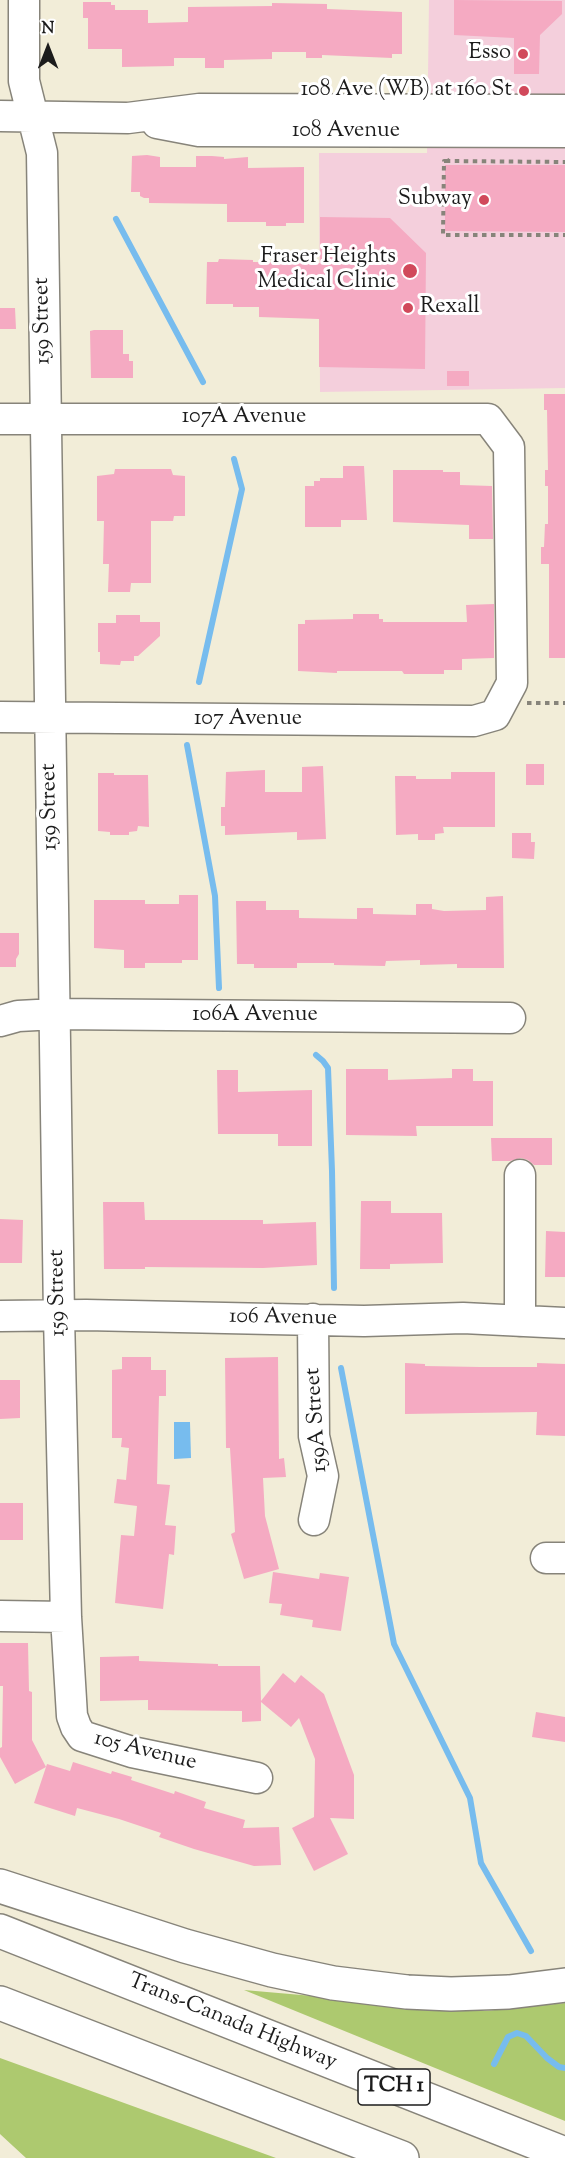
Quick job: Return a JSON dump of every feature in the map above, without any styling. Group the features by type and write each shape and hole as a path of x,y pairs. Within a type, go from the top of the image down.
{"highway":[{"path":"0,1886 185,1946 272,1970 333,1983 407,1992 451,1994 509,1992 565,1985"},
{"name":"Trans-Canada Highway","path":"0,1931 565,2154"},
{"name":"TCH 1","path":"0,2003 402,2158"}],"street":[{"name":"159 Street","path":"24,0 24,81 42,153 59,1316 66,1617"},
{"name":"108 Avenue","path":"0,116 128,118 199,109 565,110"},
{"name":"108 Avenue","path":"128,118 200,131 565,132"},
{"name":"107A Avenue","path":"0,418 488,419 509,447 512,683 495,716"},
{"name":"107 Avenue","path":"0,717 474,721 495,716"},
{"name":"106A Avenue","path":"0,1021 18,1016 56,1014 510,1018"},
{"path":"520,1175 520,1322"},
{"name":"106 Avenue","path":"0,1316 364,1321 463,1318 565,1323"},
{"name":"159A Street","path":"313,1319 314,1436 323,1476 315,1520"},
{"path":"0,1616 66,1617"},
{"name":"105 Avenue","path":"66,1617 72,1716 82,1736 132,1752 256,1778"}],"path":[{"path":"442,154 448,161"},
{"path":"565,162 444,161 443,235 565,235"},
{"path":"525,703 565,703"}],"shaded area":[{"path":"429,0 565,0 565,388 320,392 319,153 427,153"}],"green space":[{"path":"244,1990 485,2011 565,2003 565,2121"},
{"path":"0,2058 276,2158 26,2158 0,2134"}],"water":[{"path":"174,1422 190,1422 191,1458 174,1459"}],"building":[{"path":"454,0 562,1 562,14 540,35 539,74 514,74 514,38 454,35"},
{"path":"83,2 111,2 111,5 115,5 115,10 148,10 148,23 188,22 188,7 272,6 272,3 327,4 327,9 402,12 402,54 392,54 392,58 322,55 322,58 306,58 306,52 272,52 272,59 224,60 224,68 205,68 205,58 174,58 174,66 122,67 122,49 88,49 88,18 83,18"},
{"path":"132,156 160,157 160,167 196,167 196,156 212,156 224,157 224,159 248,157 248,168 304,167 304,223 266,226 266,222 227,222 227,204 149,203 149,198 140,196 140,192 131,192"},
{"path":"445,165 565,165 565,232 445,231"},
{"path":"320,217 390,218 426,253 425,369 319,367 319,319 259,317 259,307 206,304 207,262 218,262 219,259 320,263"},
{"path":"0,308 15,308 16,329 0,329"},
{"path":"123,330 123,354 129,354 129,361 133,361 133,378 91,378 90,331"},
{"path":"447,371 469,371 469,386 447,386"},
{"path":"544,394 565,394 565,658 549,658 549,564 541,564 545,524 548,524 548,486 545,486 545,470 548,470 547,410 544,410"},
{"path":"343,466 364,466 367,520 341,520 341,527 305,527 305,486 314,486 314,481 320,481 320,478 343,478"},
{"path":"115,469 171,469 173,475 185,476 185,516 174,516 173,521 151,521 151,583 131,583 130,592 108,592 109,564 103,564 104,521 97,521 97,476 114,474"},
{"path":"393,470 460,472 460,485 492,486 493,539 469,539 469,525 393,522"},
{"path":"494,604 494,658 462,659 462,670 444,670 444,674 404,674 402,671 337,671 337,673 298,671 298,624 305,624 305,620 353,619 353,614 379,614 379,619 383,619 383,622 467,622 466,605"},
{"path":"116,615 140,615 140,622 160,622 160,636 138,656 134,656 134,661 121,661 120,665 100,664 98,623 116,623"},
{"path":"526,764 544,764 544,785 526,785"},
{"path":"323,766 326,839 297,840 297,832 225,835 225,826 221,826 221,807 225,807 226,772 265,770 265,792 302,792 302,767"},
{"path":"451,772 495,772 495,827 443,827 444,833 435,834 435,840 418,840 418,834 396,835 395,776 416,776 416,779 451,779"},
{"path":"98,773 148,775 149,827 138,826 137,831 129,832 129,835 110,835 110,832 98,831"},
{"path":"512,833 531,833 531,842 535,842 534,859 512,858"},
{"path":"179,895 198,895 198,960 182,960 182,963 145,963 145,968 124,968 124,950 94,948 94,900 145,900 145,904 179,904"},
{"path":"503,896 504,968 457,968 457,964 420,965 420,960 386,961 385,966 297,963 297,968 254,968 254,964 237,964 236,901 266,901 266,910 299,910 299,918 357,919 357,908 373,908 373,914 416,915 416,904 432,904 432,909 444,911 486,910 486,897"},
{"path":"0,933 19,933 19,954 16,967 0,967"},
{"path":"346,1069 388,1069 388,1080 452,1078 452,1069 473,1069 473,1081 493,1081 493,1126 416,1126 417,1136 346,1135"},
{"path":"217,1070 238,1070 238,1092 312,1090 312,1146 278,1146 278,1134 218,1134"},
{"path":"491,1138 552,1138 552,1165 534,1165 521,1158 510,1161 492,1161"},
{"path":"361,1201 391,1201 391,1213 442,1213 443,1263 390,1264 390,1269 360,1269"},
{"path":"103,1202 144,1202 145,1220 263,1220 263,1224 316,1222 317,1265 263,1268 104,1269"},
{"path":"0,1219 23,1220 22,1263 0,1263"},
{"path":"546,1231 565,1232 565,1277 545,1277"},
{"path":"122,1357 151,1357 151,1370 166,1370 166,1396 159,1396 157,1484 170,1485 165,1525 176,1526 174,1555 169,1554 163,1609 115,1603 121,1535 134,1536 137,1506 114,1503 117,1479 126,1480 129,1448 121,1447 122,1438 112,1438 112,1370 122,1369"},
{"path":"278,1357 279,1459 284,1458 286,1477 263,1478 265,1516 279,1569 244,1579 231,1534 235,1532 230,1448 226,1448 225,1358"},
{"path":"405,1363 425,1364 425,1366 480,1367 537,1367 537,1363 565,1364 565,1436 536,1435 537,1412 405,1414"},
{"path":"0,1380 20,1380 20,1418 0,1419"},
{"path":"0,1503 23,1503 23,1540 0,1540"},
{"path":"273,1572 319,1579 320,1573 349,1577 341,1631 312,1627 313,1620 280,1615 282,1604 269,1603"},
{"path":"0,1643 28,1643 29,1691 32,1692 32,1740 46,1767 15,1784 0,1757 3,1686 0,1686"},
{"path":"139,1656 139,1661 260,1666 261,1701 283,1673 295,1683 301,1675 324,1694 354,1775 354,1819 330,1818 348,1854 314,1871 292,1828 314,1817 315,1759 299,1718 291,1727 261,1702 261,1721 242,1722 242,1711 148,1710 148,1700 100,1701 100,1657"},
{"path":"536,1712 565,1717 565,1742 532,1737"},
{"path":"73,1762 111,1774 112,1771 132,1777 131,1780 174,1794 175,1791 206,1802 204,1808 245,1820 243,1828 279,1827 281,1865 254,1866 159,1837 161,1833 119,1819 77,1808 75,1816 34,1803 47,1764 70,1771"}],"waterway":[{"path":"116,219 203,382"},
{"path":"199,682 242,489 234,459"},
{"path":"187,745 215,896 219,988"},
{"path":"316,1055 328,1068 334,1288"},
{"path":"341,1368 394,1644 470,1798 481,1863 531,1951"},
{"path":"494,2064 508,2037 517,2033 526,2036 547,2058 559,2067 565,2068"}],"place":[{"name":"Esso","path":"523,54"},
{"name":"108 Ave (WB) at 160 St","path":"524,91"},
{"name":"Subway","path":"484,200"},
{"name":"Fraser Heights Medical Clinic","path":"410,271"},
{"name":"Rexall","path":"408,308"}]}
